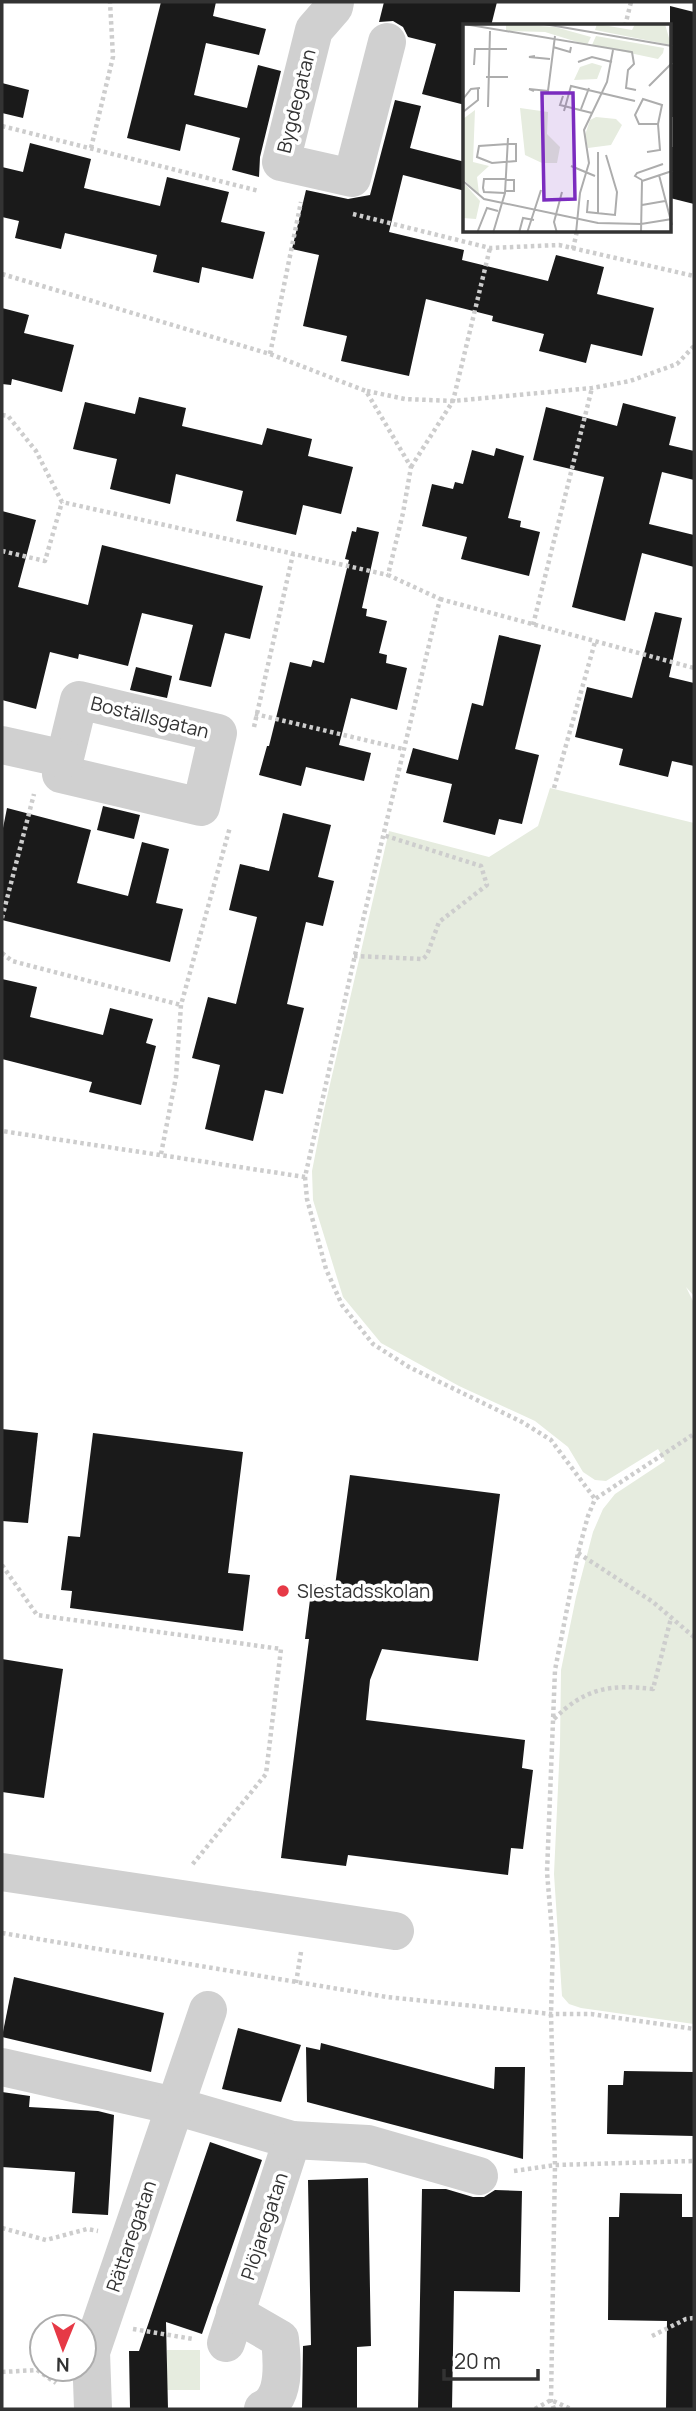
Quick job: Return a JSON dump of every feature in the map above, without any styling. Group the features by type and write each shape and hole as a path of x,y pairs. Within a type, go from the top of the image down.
{"street":[{"name":"Bygdegatan","path":"335,2 334,7 314,30 281,162 352,178 387,42"},
{"path":"2,745 55,757"},
{"path":"2,1872 396,1931"},
{"name":"Rättaregatan","path":"93,2409 91,2351 208,2010"},
{"path":"2,2067 175,2106 292,2140 368,2144 479,2176"},
{"name":"Plöjaregatan","path":"231,2328 292,2140"},
{"path":"231,2328 280,2339 282,2363 279,2389 268,2407 263,2409"}],"path":[{"path":"91,148 113,57 110,2"},
{"path":"626,24 631,2"},
{"path":"270,354 301,202"},
{"path":"573,249 577,233"},
{"path":"388,575 411,467 453,401 490,248"},
{"path":"2,274 270,354 366,391 405,399 453,401 630,382 677,364 694,346"},
{"path":"533,625 592,388"},
{"path":"366,391 411,467"},
{"path":"2,415 8,416 36,451 62,502 45,561 2,551"},
{"path":"62,502 388,575 440,599 694,668"},
{"path":"253,736 255,715 293,554"},
{"path":"440,599 354,956 305,1177 307,1199 326,1269 342,1305 373,1344 410,1367 522,1422 551,1440 595,1499"},
{"path":"554,788 595,642"},
{"path":"255,715 403,749"},
{"path":"2,918 55,757"},
{"path":"161,1154 176,1077 181,1005 233,816"},
{"path":"354,956 423,959 439,922 487,885 481,866 383,835"},
{"path":"2,953 12,961 181,1005"},
{"path":"2,1131 305,1177"},
{"path":"554,2409 551,2400 555,2165 551,2014 553,1944 547,1872 555,1670 579,1553 595,1499 694,1434"},
{"path":"579,1553 653,1602 694,1637"},
{"path":"2,1564 37,1615 281,1649 266,1774 190,1868 184,1900"},
{"path":"554,1719 571,1702 607,1688 629,1686 653,1689 671,1618"},
{"path":"2,1933 387,1997 551,2014 591,2014 694,2029"},
{"path":"479,2176 555,2165 694,2161"},
{"path":"2,2228 46,2240 88,2229 130,2238"},
{"path":"652,2336 685,2319 694,2318"},
{"path":"101,2322 150,2333 231,2328"},
{"path":"2,2372 37,2370 93,2409"},
{"path":"535,2409 551,2400"},
{"path":"551,2400 571,2409"}],"shaded area":[{"path":"550,788 694,823 694,1296 686,1287 694,1303 694,2024 569,2004 562,1996 554,1874 561,1670 593,1532 603,1509 615,1494 665,1461 658,1449 606,1481 595,1480 583,1472 568,1447 535,1421 459,1386 381,1343 343,1297 313,1200 312,1171 324,1110 389,831 489,857 538,826"},
{"path":"167,2350 200,2350 200,2390 167,2390"}],"building":[{"path":"161,2 216,2 213,16 266,29 259,55 206,43 194,95 247,108 258,65 281,71 260,157 259,177 232,170 240,138 186,124 180,151 127,138"},
{"path":"384,2 497,2 492,24 463,24 463,104 422,94 436,44 408,37 403,27 393,21 379,22"},
{"path":"670,6 694,12 694,204 672,198"},
{"path":"2,83 29,90 23,118 2,113"},
{"path":"395,100 421,106 410,148 463,161 463,190 403,175 389,232 464,250 462,260 548,281 556,255 604,267 597,294 654,308 642,356 591,344 586,363 539,351 544,334 492,321 493,316 426,299 409,376 341,361 347,336 303,326 319,255 292,249 306,190 348,199 370,195"},
{"path":"30,143 91,159 84,188 160,206 167,177 229,192 221,222 265,232 253,279 202,267 199,283 153,272 157,255 65,233 61,249 15,238 19,221 2,217 2,167 23,172"},
{"path":"2,308 29,315 24,333 74,345 62,392 12,379 11,385 2,384"},
{"path":"139,397 186,408 182,426 262,445 267,428 312,439 308,456 353,467 341,514 303,505 296,535 236,521 243,491 176,474 170,504 110,489 117,459 73,449 85,402 135,414"},
{"path":"623,403 676,417 669,445 694,451 694,480 662,472 649,524 694,535 694,567 642,553 625,621 572,607 604,477 533,460 546,407 617,426"},
{"path":"496,448 524,456 508,518 521,521 520,527 540,532 529,576 461,559 467,537 422,526 432,484 453,489 455,482 463,484 472,450 494,456"},
{"path":"2,511 36,520 18,587 88,605 102,545 263,586 250,639 225,633 211,687 179,680 193,625 142,613 128,666 79,654 78,659 50,652 36,709 2,700"},
{"path":"357,527 379,532 362,608 367,609 366,616 387,621 379,653 387,655 386,663 407,668 397,710 351,698 339,745 371,753 364,781 306,767 301,786 259,775 290,662 311,667 313,660 324,663 349,560 345,559 352,531 356,532"},
{"path":"655,612 682,618 669,677 694,683 694,766 672,761 668,777 619,765 623,749 575,737 587,687 632,698"},
{"path":"499,635 541,645 515,749 539,755 522,824 499,819 495,835 443,822 452,784 406,773 413,748 458,760 472,703 483,706"},
{"path":"136,667 172,676 167,698 130,690"},
{"path":"103,806 140,815 134,839 97,830"},
{"path":"7,808 91,830 77,883 128,896 142,842 169,849 156,903 183,909 170,962 2,920 2,833"},
{"path":"283,813 331,825 318,877 334,881 323,926 306,922 287,1004 304,1008 283,1094 265,1090 253,1141 205,1129 220,1065 192,1058 208,997 236,1004 257,917 229,910 240,864 269,871"},
{"path":"2,979 37,987 30,1017 103,1035 110,1008 153,1019 146,1043 156,1046 141,1105 89,1092 92,1082 2,1059"},
{"path":"2,1429 38,1433 28,1523 2,1521"},
{"path":"93,1433 243,1452 228,1573 250,1575 243,1631 70,1608 72,1591 61,1590 68,1536 80,1537"},
{"path":"350,1475 500,1494 478,1661 382,1649 370,1680 366,1720 525,1740 522,1768 533,1770 523,1849 511,1848 508,1875 348,1855 346,1866 281,1858 309,1639 305,1639 312,1584 335,1586"},
{"path":"2,1659 63,1669 44,1798 2,1792"},
{"path":"14,1977 164,2013 151,2072 2,2037"},
{"path":"238,2028 301,2045 281,2102 222,2089"},
{"path":"321,2043 494,2089 495,2067 525,2067 523,2159 307,2102 306,2047 320,2050"},
{"path":"624,2071 694,2072 694,2136 607,2134 608,2085 623,2085"},
{"path":"2,2092 30,2096 29,2107 98,2111 114,2115 108,2215 72,2213 75,2172 2,2167"},
{"path":"210,2142 262,2160 202,2334 166,2322 168,2409 130,2409 129,2351 139,2351"},
{"path":"368,2178 371,2346 357,2347 357,2409 302,2409 303,2346 311,2345 308,2180"},
{"path":"422,2189 446,2189 473,2197 484,2197 495,2190 522,2191 520,2292 454,2291 452,2409 418,2409"},
{"path":"620,2193 682,2194 682,2217 693,2217 694,2409 666,2409 667,2321 608,2320 609,2217 619,2217"}],"place":[{"name":"Slestadsskolan","path":"283,1591"}]}
